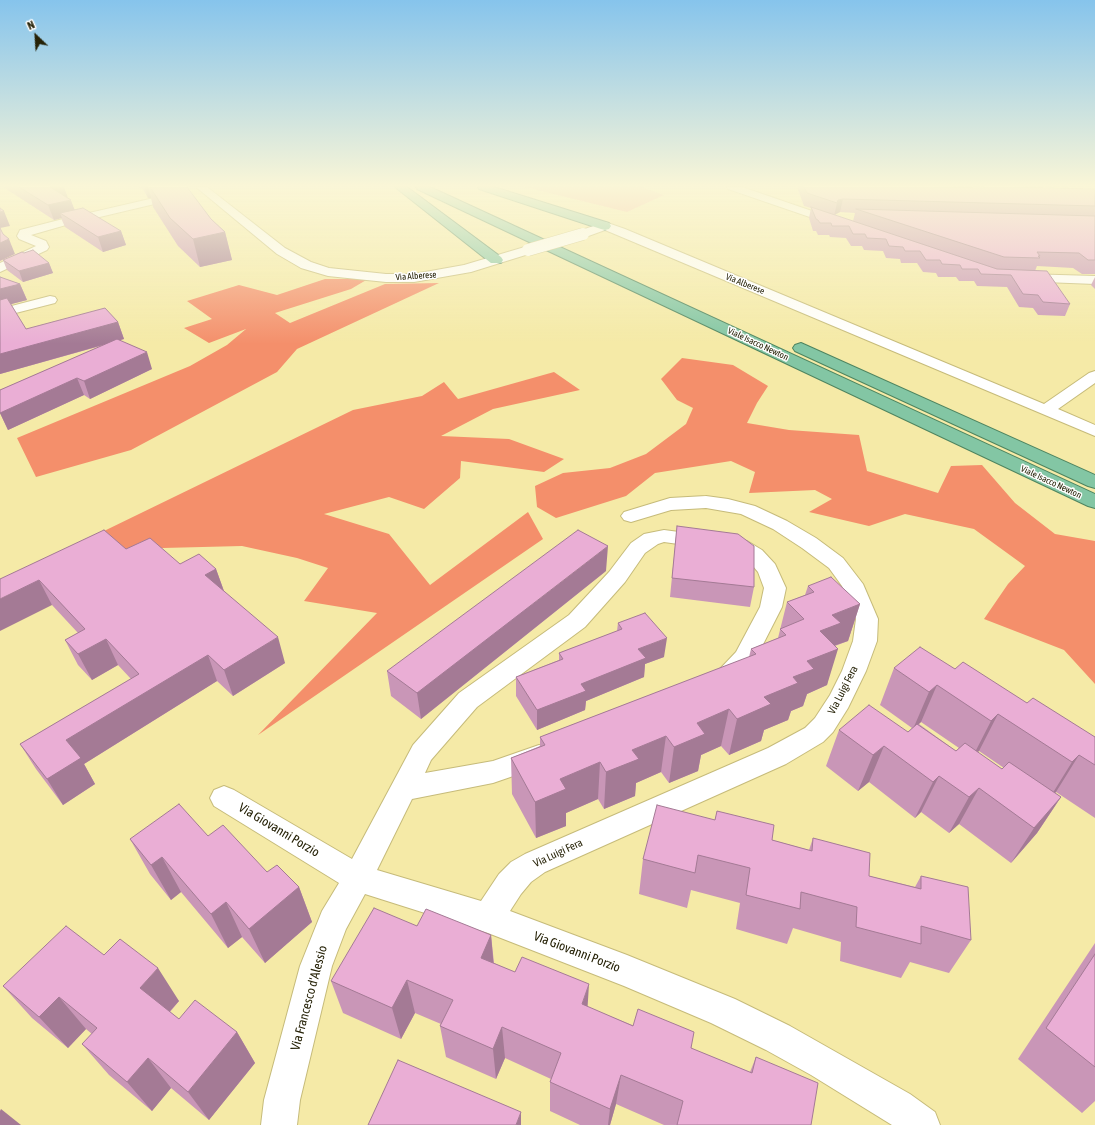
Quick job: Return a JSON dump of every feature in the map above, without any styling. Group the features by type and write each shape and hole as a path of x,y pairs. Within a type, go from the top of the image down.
{"highway":[{"path":"469,240 496,260"},
{"name":"Viale Isacco Newton","path":"533,240 1095,502"},
{"name":"Viale Isacco Newton","path":"564,240 724,312"},
{"name":"Viale Isacco Newton","path":"789,342 1095,482"}],"street":[{"path":"0,268 43,247 42,244 31,240"},
{"name":"Via Alberese","path":"267,240 282,252 316,269 357,276 399,278 446,273 496,260 563,240"},
{"name":"Via Alberese","path":"638,240 805,308 1095,431"},
{"path":"1013,278 1095,280"},
{"path":"0,313 50,300"},
{"path":"1046,410 1095,376"},
{"name":"Via Luigi Fera","path":"488,918 510,884 521,872 535,863 777,756 814,735 824,725 839,702 854,671 865,641 867,619 852,584 836,563 809,543 780,525 748,510 706,502 670,504 631,516"},
{"name":"Via Francesco d'Alessio","path":"279,1125 282,1100 316,966 333,922 358,878 422,753 468,700 577,620 617,577 638,548 651,539 664,536 740,546 755,555 768,569 775,588 771,607 745,658 724,680 704,691"},
{"path":"403,789 493,772 560,748"},
{"name":"Via Giovanni Porzio","path":"224,798 358,878 488,918 626,971 740,1019 778,1038 897,1107 922,1125"}],"shaded area":[{"path":"325,279 368,279 351,289 275,313 290,323 385,284 439,283 297,349 277,372 131,450 36,477 17,438 190,366 227,345 246,329 209,343 184,328 212,319 187,301 239,285 277,295"},
{"path":"682,358 733,365 768,386 747,423 789,430 859,435 867,471 938,493 951,466 982,465 1015,503 1055,534 1095,541 1095,684 1064,650 984,619 1008,584 1025,566 974,529 905,514 869,526 809,512 832,499 815,490 749,493 755,472 731,461 655,473 626,496 556,518 537,507 535,486 563,473 610,468 646,454 686,424 693,408 677,400 661,379"},
{"path":"554,372 580,390 493,409 441,436 509,439 564,459 544,472 461,461 460,478 424,509 389,497 324,514 389,534 430,585 528,512 543,539 258,735 377,613 304,601 328,568 297,558 242,546 123,549 104,531 353,410 422,396 444,382 458,399"}],"building":[{"path":"0,240 8,240 0,243"},
{"path":"886,240 908,240 997,269 1047,271 1070,304 1043,302 1038,295 1023,294 1011,275 981,274 978,269 962,269 960,265 942,264 940,260 926,260 920,251 905,251 903,247 889,246"},
{"path":"950,240 1095,240 1095,260 1088,260 1079,253 1037,252 1040,258 1004,257"},
{"path":"33,250 49,263 19,271 3,260 22,252 24,253"},
{"path":"0,277 20,284 0,289"},
{"path":"7,298 26,329 105,308 118,322 0,354 0,300"},
{"path":"117,339 147,352 84,381 77,378 0,413 0,390"},
{"path":"677,526 738,534 754,546 754,587 672,578"},
{"path":"104,530 126,549 150,538 180,564 199,554 216,569 205,575 278,637 224,670 208,655 66,740 81,758 47,779 20,744 139,674 106,639 78,654 65,640 85,629 39,580 0,599 0,579"},
{"path":"578,530 608,546 417,693 387,671"},
{"path":"831,577 860,604 832,615 841,623 820,631 838,649 807,661 814,669 793,677 798,683 764,697 771,704 737,719 729,709 697,723 705,734 674,747 666,736 632,750 639,759 606,772 600,762 560,779 566,789 535,802 511,758 545,745 540,737 756,654 751,649 786,635 780,629 804,619 787,602 814,592 808,586"},
{"path":"645,613 667,638 638,649 646,658 581,684 586,691 537,710 516,677 563,659 559,653 622,629 618,623"},
{"path":"920,647 955,669 963,662 1027,703 1033,698 1095,737 1095,765 1079,755 1072,762 998,714 991,721 937,685 929,692 894,668"},
{"path":"869,705 908,732 917,724 956,751 965,743 1002,769 1009,762 1061,797 1034,828 979,788 969,797 939,776 933,782 884,746 873,755 839,730"},
{"path":"179,804 208,836 223,825 267,872 277,865 299,887 249,929 226,902 211,914 162,857 151,865 130,839"},
{"path":"657,805 715,820 717,811 774,825 772,840 812,851 813,838 870,853 869,876 921,889 921,876 968,887 971,940 921,926 921,944 856,927 857,907 801,892 800,909 746,895 750,868 698,855 695,873 643,859"},
{"path":"374,908 417,926 426,909 491,935 481,958 515,972 522,957 589,984 582,1004 633,1026 638,1009 694,1032 691,1048 752,1073 756,1057 818,1083 811,1125 677,1125 683,1101 621,1075 610,1109 550,1082 561,1053 502,1027 493,1049 440,1026 453,1000 407,980 392,1008 331,981"},
{"path":"66,926 104,955 120,939 158,968 140,988 179,1019 195,1000 237,1032 188,1092 148,1058 127,1082 82,1044 97,1028 59,997 39,1017 3,986"},
{"path":"1095,954 1095,1067 1046,1028"},
{"path":"398,1060 521,1112 516,1125 368,1125"}]}
